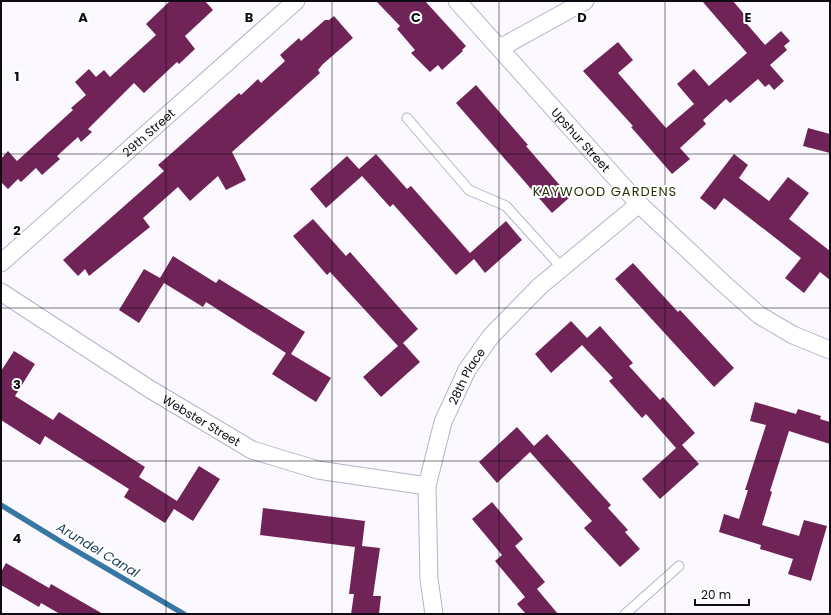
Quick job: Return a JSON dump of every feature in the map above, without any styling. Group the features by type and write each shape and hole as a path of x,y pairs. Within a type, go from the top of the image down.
{"street":[{"name":"29th Street","path":"1,263 296,1"},
{"name":"Upshur Street","path":"458,1 639,204 759,315 793,335 830,350"},
{"path":"500,48 585,1"},
{"name":"28th Place","path":"434,614 429,579 427,486 443,422 467,370 491,336 540,286 639,204"},
{"name":"Webster Street","path":"1,292 148,388 252,450 318,470 427,486"}],"lane":[{"path":"407,118 469,190 506,206 562,268"},
{"path":"625,614 680,566"}],"building":[{"path":"170,1 205,1 213,10 185,36 195,49 179,64 177,62 144,93 134,83 88,129 92,132 81,142 78,137 57,156 60,159 42,175 36,168 21,182 18,179 8,189 1,182 1,159 8,151 17,161 73,110 71,108 86,95 75,82 89,69 96,77 104,70 110,77 156,35 146,24"},
{"path":"376,1 425,1 466,46 462,50 463,51 442,70 438,65 430,72 411,53 415,50 397,29 400,26"},
{"path":"702,1 733,1 749,20 746,23 765,45 781,31 790,41 784,46 787,50 770,65 784,81 774,90 769,84 765,87 758,79 730,103 726,99 703,120 706,124 680,148 690,159 672,174 631,127 633,126 583,71 618,42 633,60 618,73 666,128 694,104 677,84 694,69 709,86 747,53"},
{"path":"334,16 353,38 323,64 318,70 320,73 232,152 246,180 226,190 218,176 190,201 178,187 143,218 150,227 89,276 85,269 78,276 63,260 164,171 158,165 239,93 241,95 258,79 261,83 285,61 280,55 299,38 301,41 325,20 329,20"},
{"path":"476,85 528,145 526,146 570,197 552,213 456,103"},
{"path":"808,128 830,134 830,153 803,146"},
{"path":"376,154 407,189 411,186 470,253 506,221 522,240 485,273 474,259 456,275 393,204 390,207 362,176 326,208 310,189 347,156 359,169"},
{"path":"734,154 748,165 739,178 769,201 788,177 809,193 789,219 830,251 830,280 820,272 804,293 785,278 801,258 724,198 715,210 700,198"},
{"path":"313,219 346,256 350,252 418,329 403,343 420,362 381,397 363,377 398,346 330,272 327,275 293,236"},
{"path":"173,256 216,283 219,279 305,332 291,354 331,378 316,402 272,374 286,353 206,302 203,307 164,283 139,323 119,310 144,269 160,278"},
{"path":"633,263 678,312 680,310 734,368 714,387 615,279"},
{"path":"571,321 587,338 600,326 633,363 629,366 660,400 663,397 695,433 682,445 699,464 660,499 642,479 676,448 646,414 642,418 609,381 613,378 582,345 551,373 535,354"},
{"path":"14,351 35,364 15,396 53,420 59,412 145,467 139,477 177,501 199,466 220,479 193,521 174,509 165,523 124,497 129,489 45,436 40,445 1,420 1,371"},
{"path":"755,402 796,414 798,409 821,416 820,419 830,422 830,444 789,431 770,491 772,492 762,525 799,536 804,520 827,526 811,581 788,574 793,559 760,549 761,545 719,532 724,514 739,519 748,490 745,490 766,425 750,421"},
{"path":"517,427 534,446 547,434 611,505 608,508 628,530 625,532 640,549 620,567 584,528 592,521 530,452 497,483 479,462"},
{"path":"492,502 523,539 515,546 545,582 537,589 558,614 526,614 517,604 525,597 495,561 502,555 472,519"},
{"path":"263,508 365,521 362,546 380,548 373,596 381,596 379,614 351,614 354,594 349,594 355,547 260,535"},
{"path":"6,563 49,588 51,584 103,614 60,614 41,603 39,607 1,585 1,572"}],"waterway":[{"name":"Arundel Canal","path":"1,505 184,614"}],"district":[{"name":"KAYWOOD GARDENS","path":"605,191"}]}
